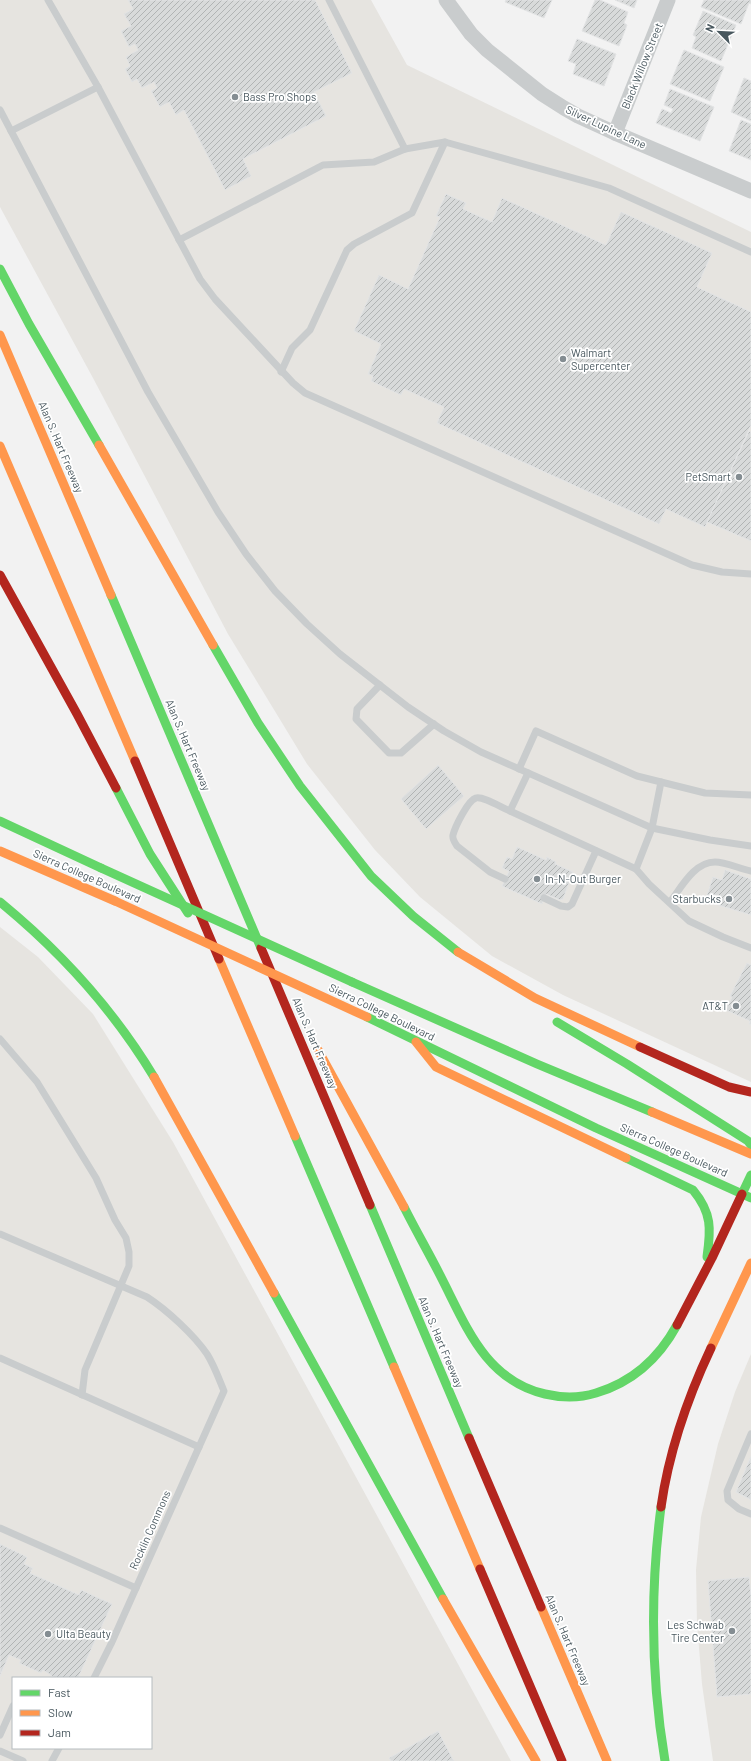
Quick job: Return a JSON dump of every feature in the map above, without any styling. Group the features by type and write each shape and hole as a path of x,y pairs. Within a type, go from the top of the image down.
{"main road":[{"path":"0,269 29,324 258,723 300,786 371,876 408,911 454,950 535,998 729,1087 751,1092"},
{"name":"Alan S. Hart Freeway","path":"0,335 607,1761"},
{"path":"0,446 562,1761"},
{"path":"0,575 77,714 150,854 224,969"},
{"name":"Sierra College Boulevard","path":"0,821 352,982 537,1064 751,1154"},
{"name":"Sierra College Boulevard","path":"0,851 115,901 367,1017 596,1128 751,1198"},
{"path":"0,902 48,944 80,976 130,1038 165,1095 425,1569 536,1761"},
{"path":"258,940 303,1022"},
{"path":"454,950 466,965 489,981"},
{"path":"547,1017 627,1064 748,1141 751,1145"},
{"path":"416,1042 436,1067 693,1190 705,1205 710,1220 705,1272"},
{"path":"314,1043 416,1229 472,1337 485,1356 500,1373 523,1386 546,1395 568,1397 593,1394 615,1387 638,1374 655,1357 669,1340 705,1272 751,1175"},
{"path":"665,1761 657,1706 652,1645 652,1605 655,1564 664,1488 671,1454 684,1415 700,1374 751,1263"}],"street":[{"name":"Silver Lupine Lane","path":"446,0 471,34 506,67 542,94 564,108 615,133 751,191"},
{"name":"Black Willow Street","path":"615,133 668,0"}],"lane":[{"path":"48,0 98,87 200,279 215,299 281,372 306,393 692,565 722,572 751,574"},
{"path":"329,0 405,149"},
{"path":"11,131 98,87"},
{"path":"0,110 148,392 222,518 246,554 275,591 307,624 340,654 380,686 434,724 481,752 652,828 710,840 739,843 751,846"},
{"path":"179,240 323,165 374,162 405,149 445,142 609,188 751,252"},
{"path":"281,372 292,348 310,330 347,250 354,244 412,213 445,142"},
{"path":"380,686 357,709 356,719 389,753 401,753 434,724"},
{"path":"519,769 536,731 637,776 705,793 751,795"},
{"path":"510,812 528,773"},
{"path":"636,869 652,828 661,782"},
{"path":"504,879 490,872 454,842 453,835 468,804 474,798 481,798 636,869 649,884 689,921 751,948"},
{"path":"739,843 751,842"},
{"path":"544,898 561,906 568,907 572,904 596,851"},
{"path":"670,902 694,872 702,865 715,862 751,871"},
{"path":"0,1039 37,1082 96,1178 115,1220 126,1238 129,1252 129,1266 85,1370 82,1395"},
{"path":"0,1234 120,1286"},
{"name":"Rocklin Commons","path":"94,1677 224,1391 207,1354 184,1328 147,1297 120,1286"},
{"path":"0,1358 199,1447"},
{"path":"751,1434 727,1491 728,1500 739,1509 751,1514"},
{"path":"0,1528 136,1588"},
{"path":"0,1735 12,1708"},
{"path":"52,1761 58,1749"},
{"path":"0,1751 23,1761"}],"shaded area":[{"path":"0,0 371,0 407,65 751,232 751,1082 563,995 492,956 420,897 375,850 307,764 228,634 93,378 0,207"},
{"path":"0,927 38,957 93,1014 173,1142 511,1761 0,1761"},
{"path":"751,1354 751,1761 713,1761 702,1684 697,1623 696,1570 701,1517 718,1444 735,1392"}],"building":[{"name":"Bass Pro Shops","path":"128,0 315,0 352,73 314,92 326,116 243,159 251,176 225,190 184,110 176,115 169,102 160,107 151,91 157,88 154,82 142,88 137,79 132,82 125,69 130,66 126,57 138,50 135,44 129,47 121,31 131,26 124,14 133,9"},
{"path":"506,0 552,0 544,18 505,2"},
{"path":"595,0 600,0 628,12 624,23 627,25 619,46 582,31"},
{"path":"615,0 637,0 634,8"},
{"path":"704,0 751,0 751,4 749,3 741,24 701,7"},
{"path":"703,11 736,25 721,61 692,48 696,37 693,35"},
{"path":"577,39 616,54 604,86 573,74 576,64 568,61"},
{"path":"684,50 724,67 710,101 670,84"},
{"path":"744,78 751,81 751,121 731,112"},
{"path":"670,89 714,107 700,141 656,123 662,109 671,113 673,109 664,105"},
{"path":"741,120 751,124 751,160 729,151"},
{"name":"Walmart Supercenter","path":"446,194 466,203 463,209 492,222 502,198 606,245 621,212 712,253 697,287 751,312 751,425 705,527 666,509 659,524 437,423 444,407 404,389 401,395 371,381 373,376 368,374 381,344 354,331 379,275 408,289 440,217 436,216"},
{"name":"PetSmart","path":"749,431 751,432 751,541 707,522"},
{"path":"438,765 464,796 426,829 401,799"},
{"name":"In-N-Out Burger","path":"517,847 546,860 547,857 556,862 555,864 573,872 563,899 560,900 546,894 542,904 502,886 509,871 502,868 507,857 512,859"},
{"path":"725,870 751,879 751,915 705,901 713,877 722,880"},
{"path":"747,963 751,965 751,1025 749,1024 750,1021 726,1010 732,997 730,996"},
{"path":"751,1456 751,1500 736,1492"},
{"path":"0,1544 27,1557 24,1564 33,1568 30,1573 79,1595 81,1590 112,1604 78,1677 54,1677 43,1670 41,1673 19,1663 21,1660 9,1655 0,1676"},
{"path":"749,1577 751,1596 751,1694 717,1697 708,1581"},
{"path":"438,1731 454,1761 391,1761 389,1758"}],"traffic: fast":[{"path":"0,269 29,324 99,445"},
{"path":"111,595 261,948"},
{"path":"213,645 258,723 300,786 371,876 413,916 458,952"},
{"path":"116,788 150,854 188,913"},
{"path":"0,821 101,868"},
{"path":"101,868 352,982"},
{"path":"0,902 65,961 121,1028 154,1077"},
{"path":"352,982 537,1064 652,1112"},
{"path":"367,1017 596,1128 751,1198"},
{"path":"557,1022 627,1064 748,1141 751,1145"},
{"path":"295,1136 394,1367"},
{"path":"626,1158 693,1190 704,1206 709,1222 707,1257"},
{"path":"742,1194 751,1175"},
{"path":"370,1205 469,1438"},
{"path":"404,1207 460,1316 481,1350 493,1364 508,1377 525,1387 545,1394 571,1397 590,1395 609,1388 622,1382 644,1367 662,1348 677,1325"},
{"path":"274,1293 443,1599"},
{"path":"661,1507 655,1571 654,1634 657,1698 665,1761"}],"traffic: slow":[{"path":"0,335 111,595"},
{"path":"99,445 213,645"},
{"path":"0,446 135,761"},
{"path":"0,851 115,901"},
{"path":"115,901 367,1017"},
{"path":"458,952 535,998 640,1047"},
{"path":"219,959 295,1136"},
{"path":"416,1042 436,1067 626,1158"},
{"path":"318,1050 404,1207"},
{"path":"154,1077 274,1293"},
{"path":"652,1112 751,1154"},
{"path":"711,1348 751,1263"},
{"path":"394,1367 480,1569"},
{"path":"443,1599 536,1761"},
{"path":"541,1607 607,1761"}],"traffic: jam":[{"path":"0,575 116,788"},
{"path":"135,761 219,959"},
{"path":"261,948 370,1205"},
{"path":"640,1047 729,1087 751,1092"},
{"path":"677,1325 712,1258 742,1194"},
{"path":"661,1507 664,1486 680,1426 694,1386 711,1348"},
{"path":"469,1438 541,1607"},
{"path":"480,1569 562,1761"}],"place":[{"name":"Bass Pro Shops","path":"235,97"},
{"name":"Walmart Supercenter","path":"563,359"},
{"name":"PetSmart","path":"739,477"},
{"name":"In-N-Out Burger","path":"537,879"},
{"name":"Starbucks","path":"729,899"},
{"name":"AT&T","path":"736,1006"},
{"name":"Les Schwab Tire Center","path":"732,1631"},
{"name":"Ulta Beauty","path":"48,1634"}]}
